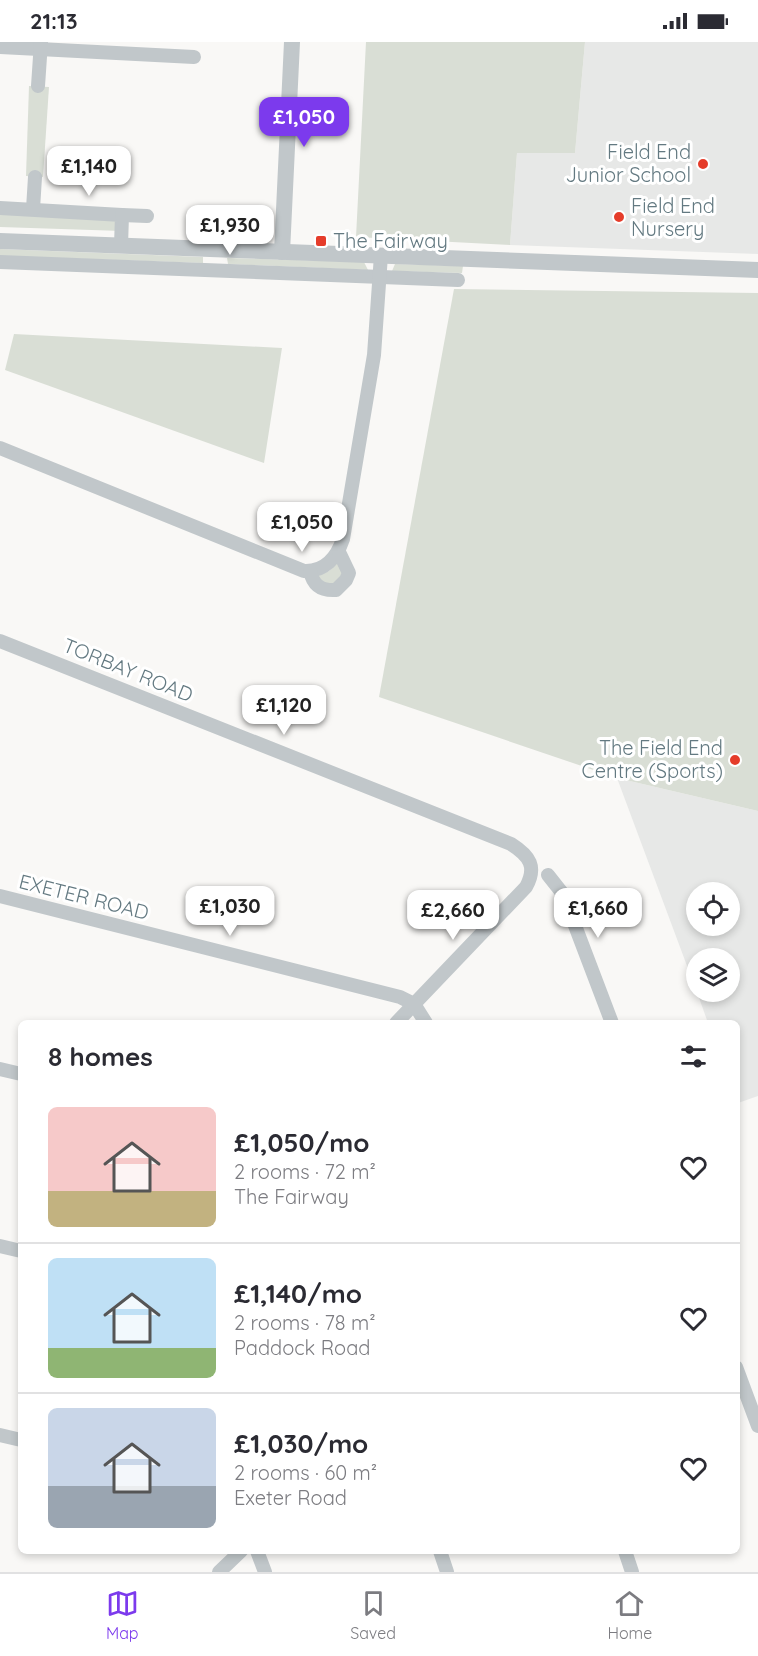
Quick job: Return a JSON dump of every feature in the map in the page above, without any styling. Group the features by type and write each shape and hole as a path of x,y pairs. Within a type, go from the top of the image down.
{"street":[{"path":"282,252 292,42"},
{"path":"38,86 41,46"},
{"path":"0,48 41,46 194,57"},
{"path":"33,209 35,177"},
{"path":"0,208 147,216"},
{"path":"121,246 122,215"},
{"path":"0,241 758,270"},
{"path":"310,571 312,579 321,588 336,590 346,580 349,573 339,552 375,355 381,255"},
{"path":"0,262 458,280"},
{"path":"0,448 310,571 321,568 339,552"},
{"name":"TORBAY ROAD","path":"0,641 511,844 530,860 532,877 526,887 414,1004"},
{"path":"548,875 563,894 611,1020"},
{"name":"EXETER ROAD","path":"0,896 400,997 414,1004"},
{"path":"399,1020 414,1004 424,1020"},
{"path":"0,1069 18,1073"},
{"path":"0,1245 18,1250"},
{"path":"740,1378 758,1426"},
{"path":"0,1435 18,1439"},
{"path":"219,1572 238,1554"},
{"path":"258,1554 265,1572"},
{"path":"441,1554 447,1572"},
{"path":"625,1554 632,1572"}],"shaded area":[{"path":"366,42 585,42 575,153 517,153 510,245 356,237"},
{"path":"585,42 758,42 758,254 510,245 517,153 575,153"},
{"path":"29,86 49,87 43,177 26,176"},
{"path":"0,208 122,215 122,231 0,227"},
{"path":"0,249 203,257 203,263 0,256"},
{"path":"227,258 364,262 368,270 228,264"},
{"path":"395,264 463,266 462,273 392,271"},
{"path":"454,289 758,293 758,811 617,778 379,697"},
{"path":"14,334 282,348 264,463 5,370"},
{"path":"339,561 345,574 333,587 315,577 329,571"},
{"path":"617,778 758,811 758,1096 740,1102 740,1020 707,1020 701,1002 740,1002 740,948 686,948 686,963"}],"place":[{"name":"Field End Junior School","path":"703,164"},
{"name":"Field End Nursery","path":"619,217"},
{"name":"The Fairway","path":"321,241"},
{"name":"The Field End Centre (Sports)","path":"735,760"}]}
